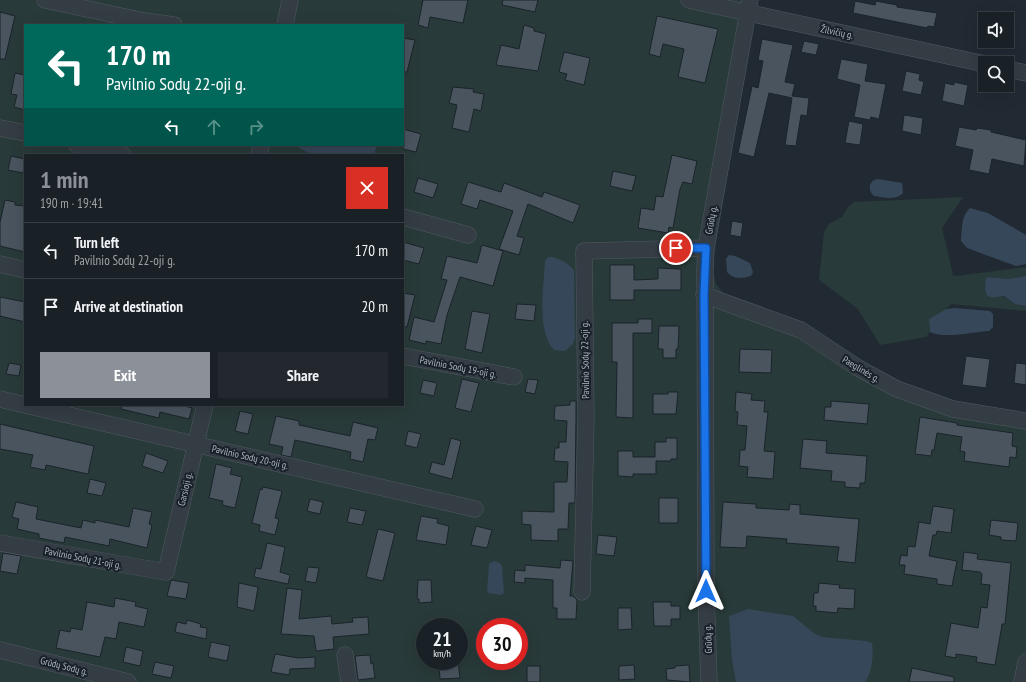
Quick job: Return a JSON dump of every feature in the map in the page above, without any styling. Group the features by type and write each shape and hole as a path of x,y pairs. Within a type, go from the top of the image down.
{"street":[{"path":"46,0 144,22 164,24"},
{"path":"285,24 290,0"},
{"name":"Žilvičių g.","path":"689,0 749,6 978,62"},
{"name":"Grūdų g.","path":"709,682 706,591 704,295 706,248 749,6"},
{"path":"1014,70 1026,73"},
{"path":"0,128 24,134"},
{"path":"82,146 118,154"},
{"path":"404,217 468,235"},
{"name":"Pavilnio Sodų 22-oji g.","path":"582,592 586,417 584,250 706,248"},
{"path":"0,264 24,270"},
{"name":"Paeglinės g.","path":"704,295 801,330 858,368 897,389 953,409 1026,421"},
{"name":"Pavilnio Sodų 19-oji g.","path":"404,356 514,377"},
{"name":"Pavilnio Sodų 20-oji g.","path":"0,399 24,405"},
{"name":"Pavilnio Sodų 20-oji g.","path":"29,406 475,509"},
{"name":"Garsioji g.","path":"166,572 205,406"},
{"name":"Pavilnio Sodų 21-oji g.","path":"0,543 166,572"},
{"name":"Grūdų Sodų g.","path":"0,650 128,682"},
{"path":"345,655 349,682"},
{"path":"1022,682 1026,662"}],"shaded area":[{"path":"0,0 758,0 715,248 713,272 716,284 723,293 769,310 826,337 900,384 958,402 1026,416 1026,682 0,682"},
{"path":"963,197 942,228 953,275 956,276 1026,267 1026,276 1008,279 987,277 985,280 985,292 1003,296 1015,304 1026,306 1026,311 951,304 946,309 929,319 930,332 926,337 880,345 858,309 819,280 824,232 829,224 842,217 848,207 854,202"}],"water":[{"path":"298,146 377,146 374,154 313,154"},
{"path":"878,179 902,183 903,193 893,198 874,196 870,191 870,186 873,181"},
{"path":"970,208 988,213 1026,235 1026,264 1016,266 967,248 961,241 962,223 967,211"},
{"path":"729,255 735,256 750,263 753,272 751,276 738,278 729,274 727,272 726,259"},
{"path":"548,257 562,261 569,265 574,271 575,338 573,344 565,351 554,350 548,342 543,320 542,307 545,261"},
{"path":"1026,276 1026,306 1015,304 1004,296 988,296 985,291 985,281 987,277 1008,279"},
{"path":"955,308 990,311 993,314 993,327 989,331 951,335 930,332 929,319 946,309"},
{"path":"494,561 500,563 502,566 504,593 501,595 489,593 487,591 489,564"},
{"path":"748,609 793,616 815,634 822,637 866,641 872,643 872,663 865,682 736,682 732,660 729,616"}],"building":[{"path":"423,0 468,0 463,23 430,17 428,28 418,25"},
{"path":"503,0 538,0 535,12 502,5"},
{"path":"855,1 875,5 876,1 897,5 897,7 937,13 934,27 928,26 927,28 853,13"},
{"path":"0,12 15,16 5,59 0,59"},
{"path":"657,16 718,29 705,83 678,77 684,49 663,44 660,57 649,54"},
{"path":"524,25 534,28 534,31 546,34 538,71 496,65 501,45 519,49"},
{"path":"404,38 415,40 407,72 404,72"},
{"path":"762,39 793,45 785,82 795,84 792,96 809,98 807,116 801,115 796,146 785,145 792,98 769,93 754,157 738,153 752,86 758,88 763,61 758,60"},
{"path":"804,41 819,44 816,55 801,52"},
{"path":"564,52 590,58 584,85 565,80 567,74 559,72"},
{"path":"841,59 868,64 865,81 886,84 879,119 871,117 870,120 854,117 860,85 837,79"},
{"path":"906,71 920,74 919,80 924,82 921,95 902,91"},
{"path":"15,73 24,75 24,110 14,107 17,95 11,94"},
{"path":"954,82 968,85 964,106 942,101 945,83 954,85"},
{"path":"453,87 474,89 473,92 484,94 481,111 474,109 469,132 452,128 457,105 449,103"},
{"path":"904,115 923,118 921,135 902,131"},
{"path":"849,121 863,124 860,145 845,143"},
{"path":"959,127 976,130 977,128 991,130 991,132 1026,140 1024,166 992,159 989,174 969,170 973,150 955,146"},
{"path":"404,129 421,134 416,152 403,149"},
{"path":"672,155 697,161 692,184 683,182 680,189 673,228 669,227 668,233 638,228 641,208 654,210 656,196 663,197"},
{"path":"11,156 24,159 23,173 8,170"},
{"path":"613,171 636,176 632,191 610,186"},
{"path":"418,178 438,184 433,198 414,192"},
{"path":"468,182 501,192 504,183 542,197 544,192 580,205 573,223 528,204 517,236 524,238 519,255 499,249 513,211 480,200 477,209 461,204"},
{"path":"5,200 15,202 15,205 24,206 24,252 0,246 0,222"},
{"path":"732,221 743,223 741,237 730,235"},
{"path":"404,242 424,248 419,264 404,260"},
{"path":"482,245 503,251 493,286 460,277 447,315 441,344 426,341 426,344 409,340 414,317 434,322 447,280 441,279 447,256 477,263"},
{"path":"610,265 634,265 634,280 658,279 658,268 681,269 681,290 634,290 634,300 610,300"},
{"path":"404,293 415,295 407,327 404,326"},
{"path":"0,297 24,302 24,322 0,316"},
{"path":"517,304 536,305 534,321 515,319"},
{"path":"472,311 490,314 482,353 465,349"},
{"path":"638,319 652,319 652,333 633,333 633,418 616,417 617,362 612,362 612,323 638,323"},
{"path":"659,326 679,326 676,358 663,358 663,349 658,349"},
{"path":"740,349 772,350 771,373 739,372"},
{"path":"966,356 990,359 986,388 962,385"},
{"path":"9,363 21,365 19,376 6,374"},
{"path":"1016,363 1026,364 1026,385 1014,383"},
{"path":"462,379 479,383 471,412 455,408"},
{"path":"528,379 538,380 535,394 525,392"},
{"path":"423,380 437,383 434,396 420,393"},
{"path":"668,392 678,392 676,414 653,414 653,394 668,394"},
{"path":"736,392 752,394 751,400 765,401 764,412 768,412 764,451 775,452 773,479 747,477 748,467 739,466 740,450 745,450 747,426 737,425 738,412 735,411"},
{"path":"570,401 576,401 575,503 569,503 568,529 558,529 558,541 531,540 531,525 522,524 522,511 554,512 554,482 567,482 568,462 554,461 555,448 559,448 559,442 566,442 567,421 554,420 555,406 570,405"},
{"path":"831,401 869,404 867,424 824,420 825,407 831,407"},
{"path":"122,406 184,406 192,408 189,419 160,412 159,418 121,409"},
{"path":"240,411 253,414 248,434 235,431"},
{"path":"276,416 299,421 299,425 350,436 353,422 378,428 375,440 368,439 363,462 350,459 351,452 295,440 291,457 281,455 283,447 269,444"},
{"path":"920,417 957,423 957,425 1013,433 1012,446 1017,447 1016,458 1010,457 1009,467 964,461 965,452 960,451 962,437 937,433 934,450 932,450 931,456 915,454"},
{"path":"0,424 94,446 88,474 46,465 45,470 30,467 33,455 0,449"},
{"path":"408,431 421,434 417,448 405,445"},
{"path":"451,438 461,441 452,479 429,473 432,462 444,465"},
{"path":"666,438 677,438 677,459 671,459 671,461 656,461 656,474 633,474 633,477 618,476 618,451 633,451 633,457 655,457 655,442 666,442"},
{"path":"803,439 827,441 826,453 867,456 865,483 860,483 860,488 845,487 845,482 831,481 832,471 800,468"},
{"path":"146,453 168,461 163,473 142,466"},
{"path":"216,464 232,468 230,474 242,477 235,508 222,505 223,501 209,498"},
{"path":"90,479 106,483 102,496 87,493"},
{"path":"263,487 282,491 275,518 279,519 275,535 259,531 260,525 252,523 260,489 262,490"},
{"path":"659,498 678,498 678,523 659,523"},
{"path":"310,499 323,502 320,514 307,511"},
{"path":"16,502 38,507 36,519 81,528 83,520 95,523 95,520 129,527 133,508 152,512 149,524 152,525 147,548 110,539 109,546 65,537 64,543 39,538 39,534 17,529 19,519 12,517"},
{"path":"723,502 756,504 756,508 789,510 790,504 800,505 800,514 859,519 855,563 837,561 839,547 786,543 787,539 747,536 746,548 720,547"},
{"path":"933,506 954,509 951,533 937,531 936,535 933,535 929,556 957,561 952,586 937,584 937,579 904,574 905,565 899,565 901,555 907,556 908,546 915,547 919,522 930,524"},
{"path":"350,508 366,511 362,525 347,522"},
{"path":"421,516 438,519 437,523 449,526 446,545 416,540"},
{"path":"991,520 1018,523 1016,541 1001,540 1001,537 989,535"},
{"path":"476,526 492,530 487,548 471,545"},
{"path":"378,529 395,533 383,581 366,577"},
{"path":"598,535 617,537 614,556 596,554"},
{"path":"267,543 285,547 280,572 290,575 288,584 254,577 256,568 261,569"},
{"path":"964,552 978,554 977,559 1011,563 1005,624 1002,624 995,665 976,662 977,657 956,654 956,658 945,656 951,623 978,628 981,607 987,608 990,585 981,584 982,574 980,572 962,570"},
{"path":"3,553 21,556 17,574 0,571"},
{"path":"561,560 573,561 570,596 573,596 577,600 576,619 557,619 557,608 553,608 553,580 525,578 525,583 514,582 515,570 525,571 525,565 560,568"},
{"path":"308,567 319,568 316,583 305,581"},
{"path":"171,580 189,583 186,599 167,596"},
{"path":"418,580 431,580 432,602 419,603 419,599 417,599"},
{"path":"239,583 258,587 254,611 237,607"},
{"path":"819,583 840,585 839,588 855,589 854,609 838,608 837,613 816,611 816,606 813,606 814,593 818,593"},
{"path":"287,588 302,590 299,619 331,616 332,624 353,622 352,618 368,617 369,634 333,637 334,649 316,651 314,636 281,634"},
{"path":"115,598 136,602 135,606 148,609 144,627 119,622 116,639 105,637 100,657 56,648 60,630 70,632 71,628 82,630 87,602 114,607"},
{"path":"653,602 671,602 671,606 680,606 680,619 671,619 671,626 654,626"},
{"path":"618,608 631,608 632,629 618,630"},
{"path":"187,620 201,624 200,627 207,628 206,639 175,632 177,622 186,624"},
{"path":"211,642 230,646 227,661 208,657"},
{"path":"126,647 143,651 140,666 123,662"},
{"path":"275,654 298,658 315,657 315,668 290,669 289,675 271,672"},
{"path":"370,655 371,664 373,663 375,678 358,680 355,656"},
{"path":"155,662 174,666 171,678 152,674"},
{"path":"634,665 635,679 619,680 619,666"},
{"path":"689,665 690,682 667,680 666,669 675,668 675,666"},
{"path":"528,666 540,666 540,682 527,682"},
{"path":"912,668 954,677 954,682 909,682"},
{"path":"439,670 459,670 460,678 440,679"}],"route":[{"path":"676,248 706,248 704,295 706,591"}]}
